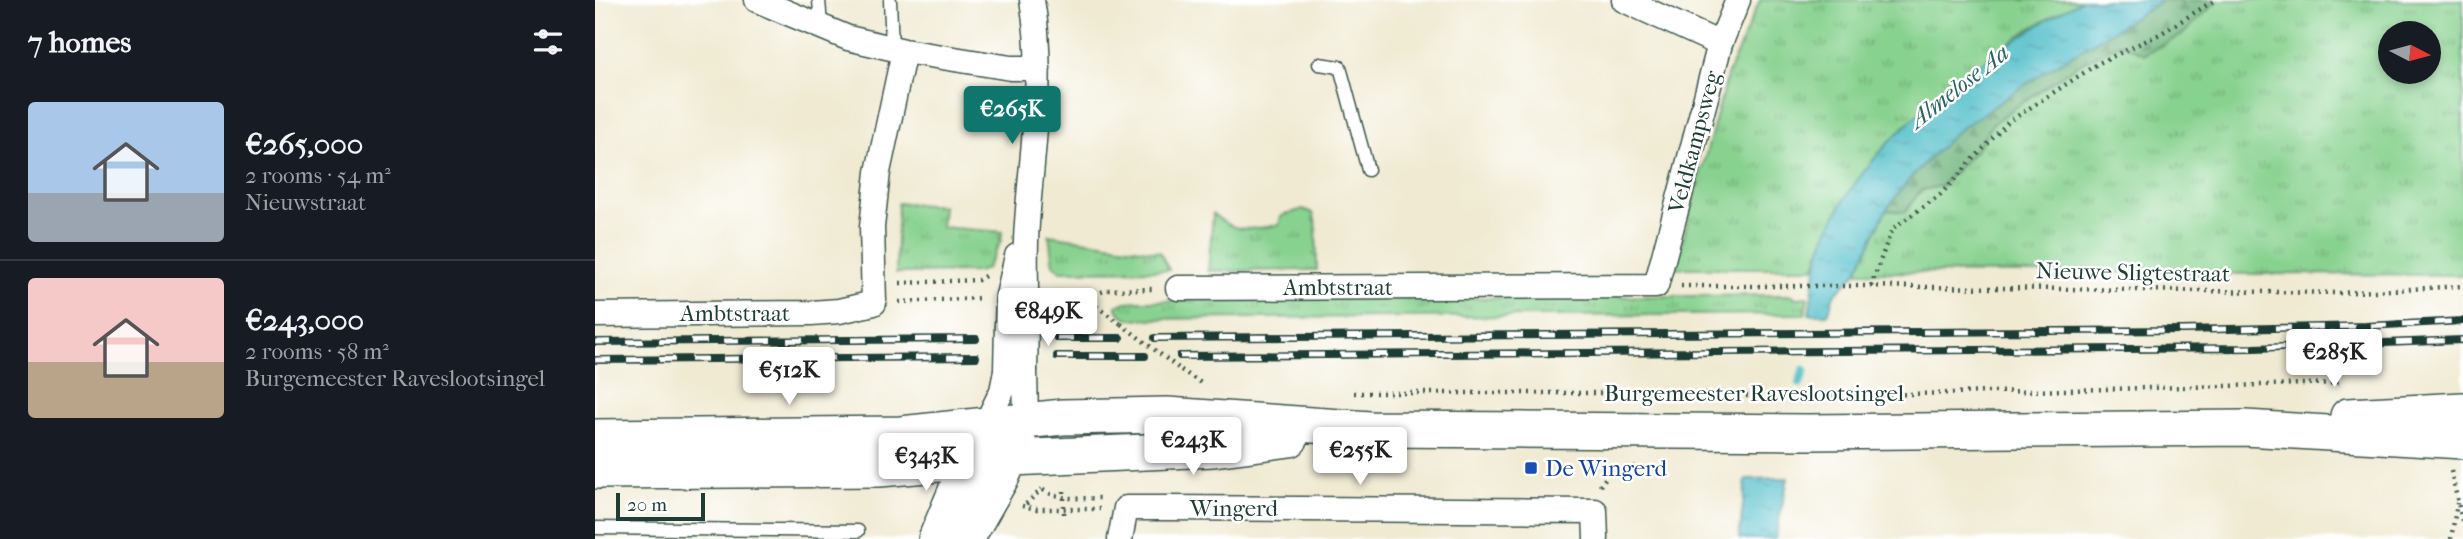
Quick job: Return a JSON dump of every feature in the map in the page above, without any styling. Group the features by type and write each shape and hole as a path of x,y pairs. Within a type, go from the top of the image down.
{"main road":[{"name":"Burgemeester Raveslootsingel","path":"2209,428 2384,413 2463,410"},
{"name":"Burgemeester Raveslootsingel","path":"595,436 901,434 1063,417 1167,415 1370,429 1808,432 2245,428 2463,440"},
{"path":"957,537 1011,458 1025,421"},
{"path":"957,537 967,460 985,426"},
{"name":"Burgemeester Raveslootsingel","path":"595,471 879,469 967,460 1213,449 1370,429"},
{"name":"Burgemeester Raveslootsingel","path":"922,432 960,445 967,460"}],"street":[{"path":"757,0 848,37 898,49 1011,68 1038,68"},
{"path":"1025,421 1016,371 1017,297 1036,129 1038,68 1032,0"},
{"path":"1624,0 1720,44"},
{"name":"Veldkampsweg","path":"1656,286 1720,44 1738,0"},
{"path":"874,293 872,227 898,49"},
{"name":"Ambtstraat","path":"1178,288 1656,286"},
{"name":"Ambtstraat","path":"595,314 839,311 874,293"},
{"path":"985,426 1002,391 1016,371"},
{"path":"1120,539 1126,508"},
{"name":"Wingerd","path":"1126,508 1595,511 1596,539"}],"lane":[{"path":"819,0 821,26"},
{"path":"890,0 898,49"},
{"path":"1319,64 1339,67 1368,170"},
{"path":"595,527 858,531"}],"path":[{"path":"1871,286 1892,229 1940,195 2008,122 2099,63 2159,34 2215,0"},
{"path":"874,293 978,280 990,273"},
{"name":"Nieuwe Sligtestraat","path":"1656,286 1871,286 2339,293 2463,286"},
{"path":"874,293 1084,298 1107,290 1178,288"},
{"path":"1084,298 1204,385"},
{"name":"Burgemeester Raveslootsingel","path":"1823,397 2347,383"},
{"name":"Burgemeester Raveslootsingel","path":"1353,393 1694,393 1753,397"},
{"path":"1042,489 1052,496 1107,499 1126,508"},
{"path":"1064,491 1064,512"},
{"path":"2451,539 2458,499 2463,525"},
{"path":"1023,507 1064,512 1126,508"}],"green space":[{"path":"1760,0 2082,0 2029,29 1942,93 1877,156 1824,240 1814,268 1675,268 1728,73"},
{"path":"2163,0 2218,0 2182,35 2144,54 2120,43 2077,65 1993,123 1976,150 1941,186 1921,190 1905,212 1886,210 1912,176 1956,132 2041,74"},
{"path":"2218,0 2463,0 2463,275 1857,272 1886,210 1905,212 1921,190 1941,186 1976,150 1993,123 2077,65 2120,43 2144,54 2182,35"},
{"path":"898,203 943,206 941,227 1002,232 1001,241 986,269 978,272 896,273"},
{"path":"1303,209 1313,213 1316,223 1317,270 1208,271 1213,214 1237,228 1252,229 1279,225 1281,216"},
{"path":"1049,235 1160,252 1169,270 1061,271 1053,265"},
{"path":"1793,295 1795,298 1808,297 1805,314 1128,319 1116,306 1142,301"}],"water":[{"path":"2082,0 2163,0 2041,74 1956,132 1912,176 1886,210 1857,272 1834,295 1828,314 1809,314 1816,268 1824,241 1842,203 1867,167 1898,133 1970,72 2008,45"},
{"path":"1788,478 1775,539 1739,539 1746,479"}],"waterway":[{"name":"Almelose Aa","path":"1800,383 1804,370"}],"railway":[{"path":"1155,338 2183,330 2463,321"},
{"path":"1057,338 1120,338"},
{"path":"595,342 976,339"},
{"path":"1180,356 2254,348 2463,340"},
{"path":"1057,356 1145,356"},
{"path":"595,360 976,357"}],"place":[{"name":"De Wingerd","path":"1531,468"}]}
